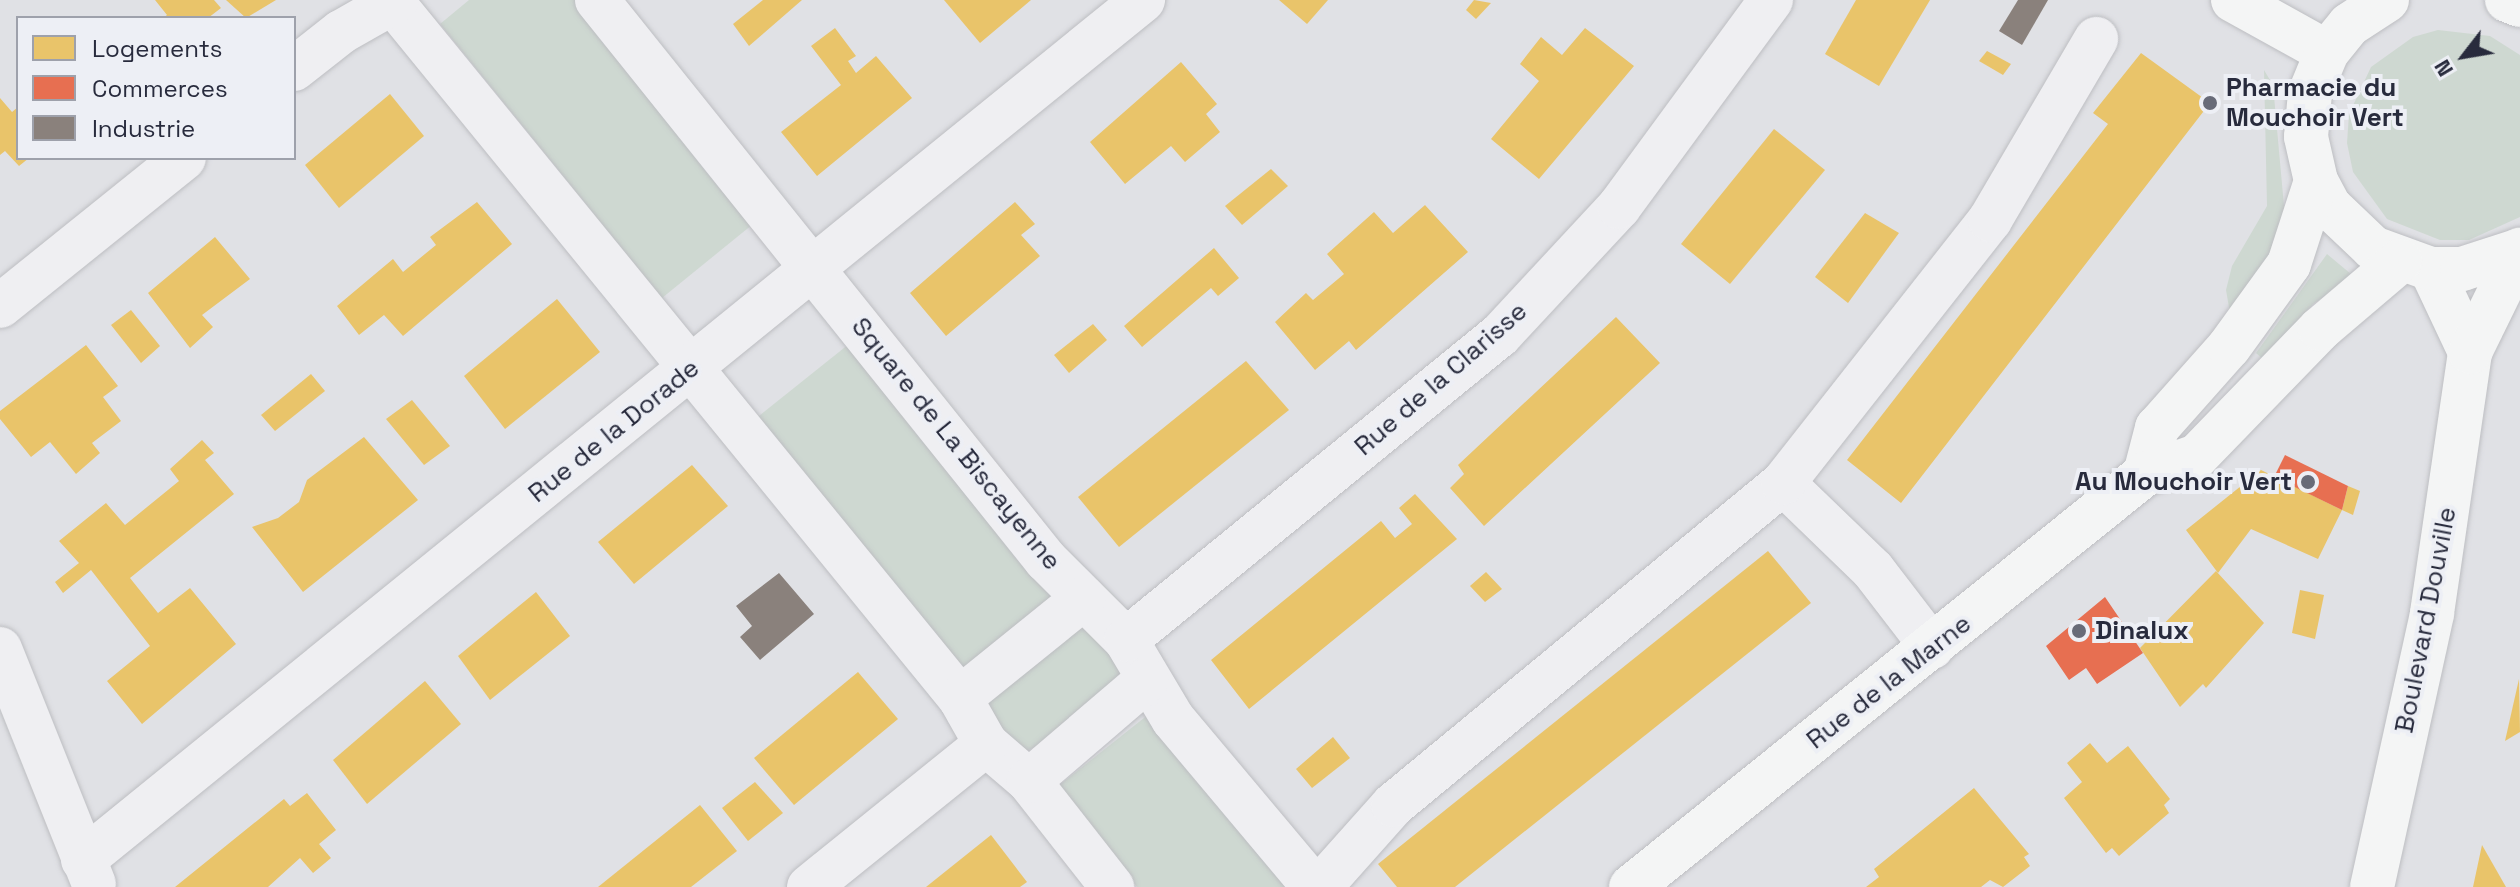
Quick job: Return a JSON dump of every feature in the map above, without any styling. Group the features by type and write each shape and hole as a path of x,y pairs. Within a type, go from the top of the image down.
{"main road":[{"path":"2233,0 2327,52"},
{"path":"2387,0 2349,25 2327,52 2310,93 2306,137 2316,181 2349,230 2416,265 2462,269 2520,250"},
{"path":"2507,0 2520,5"},
{"path":"2145,474 2157,428 2229,347 2289,264 2316,181"},
{"name":"Boulevard Douville","path":"2372,887 2432,613 2470,352 2520,250"},
{"path":"2416,265 2470,352"},
{"name":"Rue de la Marne","path":"1631,887 2145,474 2197,456 2320,329 2416,265"}],"street":[{"name":"Square de La Biscayenne","path":"597,0 1046,560 1126,640 1147,680 1314,887"},
{"name":"Rue de la Dorade","path":"89,873 690,369 1143,0"},
{"name":"Rue de la Clarisse","path":"1126,640 1500,335 1627,196 1771,0"},
{"path":"296,67 341,32 395,1 690,369 960,698 986,744 1029,781 1112,887"},
{"path":"1320,887 1393,805 1783,483 1990,220 2096,39"},
{"path":"0,306 182,160"},
{"path":"1783,483 1873,570 1932,647"},
{"path":"960,698 1084,598"},
{"path":"0,649 89,873"},
{"path":"1029,781 1147,680"},
{"path":"809,887 986,744"}],"shaded area":[{"path":"469,0 579,0 758,220 662,298 440,24"},
{"path":"2438,30 2490,36 2520,55 2520,217 2469,240 2440,240 2387,219 2353,172 2347,143 2349,114 2371,67 2413,37"},
{"path":"2264,70 2273,85 2285,217 2282,240 2231,319 2226,290 2232,266 2267,206"},
{"path":"2327,254 2351,274 2350,280 2313,304 2263,359 2256,353"},
{"path":"854,340 1056,595 956,675 754,420"},
{"path":"1079,624 1098,630 1126,675 1055,740 1019,753 982,705"},
{"path":"1149,714 1290,887 1137,887 1057,787"}],"building: Logements":[{"path":"155,0 214,0 221,8 211,16 167,15"},
{"path":"226,0 276,0 249,16 244,16"},
{"path":"763,0 802,0 749,46 733,24"},
{"path":"944,0 1031,0 980,43"},
{"path":"1279,0 1328,0 1307,24"},
{"path":"1474,0 1491,3 1476,19 1466,10"},
{"path":"1856,0 1930,0 1879,86 1825,54"},
{"path":"835,28 856,56 848,61 856,73 876,56 912,98 817,176 781,132 841,85 811,46"},
{"path":"1585,28 1634,66 1539,179 1491,139 1539,81 1520,64 1541,37 1562,55"},
{"path":"1987,51 2011,64 2003,75 1979,61"},
{"path":"2141,53 2210,103 1901,503 1847,460 2108,124 2093,113"},
{"path":"1181,62 1217,104 1206,114 1220,132 1185,162 1171,146 1125,184 1090,142"},
{"path":"390,94 424,136 339,208 305,165"},
{"path":"0,98 12,112 16,109 16,160 26,160 19,166 5,151 0,155"},
{"path":"1774,129 1825,170 1730,284 1681,244"},
{"path":"1271,169 1288,186 1242,225 1225,206"},
{"path":"477,202 512,244 403,336 384,315 359,335 337,306 393,259 403,272 436,245 430,237"},
{"path":"1015,202 1035,224 1021,235 1040,256 946,336 910,293"},
{"path":"1425,205 1468,252 1356,350 1349,341 1315,370 1275,322 1306,293 1313,300 1344,274 1327,254 1374,212 1393,233"},
{"path":"1865,213 1899,233 1848,303 1815,277"},
{"path":"215,237 250,279 202,315 213,327 190,348 148,293"},
{"path":"1214,248 1239,278 1218,296 1211,288 1142,347 1124,326"},
{"path":"557,299 600,352 505,429 464,376"},
{"path":"131,310 160,346 141,363 111,325"},
{"path":"1616,317 1660,363 1484,526 1450,488 1464,474 1458,465"},
{"path":"1093,324 1107,340 1069,373 1054,355"},
{"path":"86,345 118,386 103,397 121,421 92,443 100,453 76,474 50,442 31,457 0,419 0,411"},
{"path":"1246,361 1289,410 1119,547 1078,497"},
{"path":"311,374 325,391 275,431 261,415"},
{"path":"412,400 450,446 424,465 386,419"},
{"path":"364,437 418,500 303,592 252,527 278,518 299,502 307,480"},
{"path":"202,440 214,453 205,460 234,494 130,578 158,613 190,588 236,644 142,724 107,681 150,646 91,570 63,593 55,582 79,563 59,541 106,503 125,525 179,481 170,469"},
{"path":"692,465 728,506 634,584 598,542"},
{"path":"2261,470 2342,510 2318,559 2251,529 2218,573 2186,530"},
{"path":"2348,486 2360,491 2353,515 2342,510"},
{"path":"1415,494 1457,539 1249,709 1211,660 1381,521 1395,538 1412,524 1399,508"},
{"path":"1768,551 1811,603 1455,887 1397,887 1378,864"},
{"path":"2216,571 2264,623 2206,688 2203,684 2180,707 2140,648"},
{"path":"1486,572 1502,589 1485,602 1470,586"},
{"path":"2300,590 2324,595 2315,639 2292,633"},
{"path":"536,592 570,636 490,700 458,656"},
{"path":"858,672 898,719 794,805 754,758"},
{"path":"2519,679 2520,732 2505,741"},
{"path":"425,681 461,724 367,804 333,760"},
{"path":"1333,737 1350,758 1312,788 1296,769"},
{"path":"2090,743 2107,763 2128,746 2170,799 2164,805 2169,813 2119,856 2112,848 2106,853 2064,798 2082,782 2067,763"},
{"path":"755,782 783,813 748,841 722,808"},
{"path":"1974,788 2029,854 2024,857 2030,866 2003,887 1990,880 1981,887 1866,887 1879,877 1874,869"},
{"path":"307,793 336,830 319,844 331,858 313,873 300,858 268,887 175,887 284,799 290,806"},
{"path":"700,805 737,851 691,887 598,887"},
{"path":"991,835 1027,882 1020,887 926,887"},
{"path":"2482,845 2506,887 2473,887"}],"building: Commerces":[{"path":"2285,455 2348,486 2342,510 2274,477"},
{"path":"2105,597 2143,653 2097,684 2086,668 2069,680 2046,646"}],"building: Industrie":[{"path":"2018,0 2048,0 2022,45 1999,31"},
{"path":"779,573 814,614 760,660 740,637 752,626 736,606"}],"place":[{"name":"Pharmacie du Mouchoir Vert","path":"2210,103"},
{"name":"Au Mouchoir Vert","path":"2308,482"},
{"name":"Dinalux","path":"2079,631"}]}
